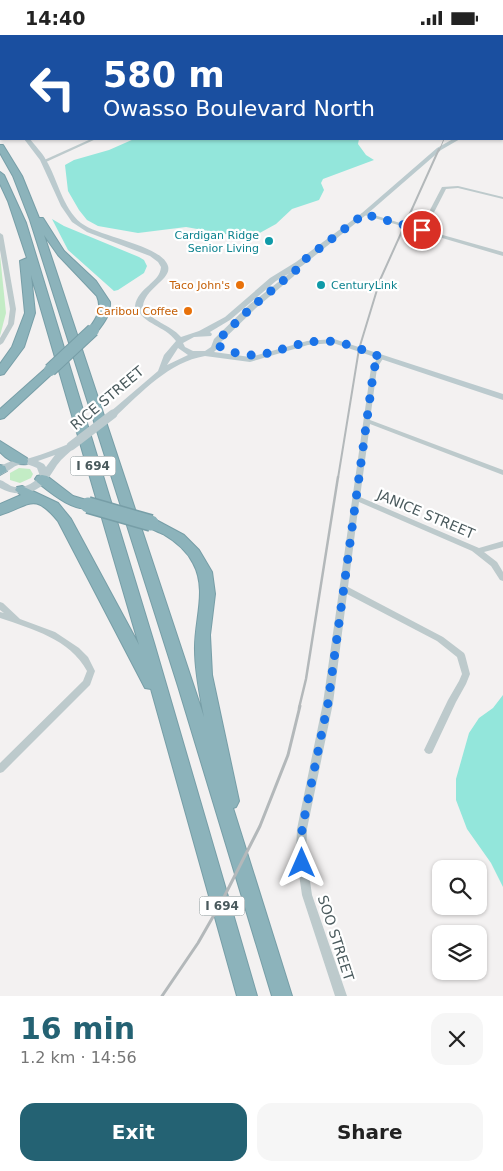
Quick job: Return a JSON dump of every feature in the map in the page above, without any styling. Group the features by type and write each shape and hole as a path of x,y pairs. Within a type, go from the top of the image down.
{"highway":[{"name":"I 694","path":"0,147 23,185 233,831 282,996"},
{"name":"I 694","path":"0,175 21,223 248,996"},
{"path":"0,415 93,330 102,319 105,308 105,302 96,288 56,246 39,218 23,185"},
{"path":"0,371 18,347 30,313 21,223"},
{"path":"0,445 8,453 25,461"},
{"path":"43,477 68,499 151,523 172,533 186,544 198,559 207,581 202,657 204,675 230,795 233,831"},
{"path":"19,490 53,505 64,519 164,708"},
{"path":"0,510 23,499 42,499"}],"main road":[{"path":"28,140 44,161 66,208 80,226 100,236 149,252 163,262 165,267 164,274 144,292 138,301 140,310 183,350 247,360 307,343 329,341 503,397"},
{"path":"177,345 186,336 219,325 252,296 289,268 299,264 364,214 420,167 446,151 451,143 456,140"},
{"path":"217,343 253,306 296,270 299,264"},
{"path":"158,325 212,336 217,343 238,354 262,356"},
{"name":"RICE STREET","path":"19,490 32,487 71,446 112,414 161,371 182,359 213,350 217,343"},
{"name":"RICE STREET","path":"161,371 163,364 177,345"},
{"name":"RICE STREET","path":"0,471 9,465 71,446"},
{"path":"25,461 41,466 43,477"},
{"path":"0,483 5,487 19,490"},
{"path":"0,495 19,490"}],"street":[{"path":"44,161 92,140"},
{"path":"422,230 442,189 448,186 503,198"},
{"path":"364,214 503,254"},
{"path":"0,235 13,309 11,325 0,343"},
{"name":"SOO STREET","path":"340,996 307,895 301,853 303,822 328,703 374,368 381,357"},
{"path":"366,421 503,473"},
{"name":"JANICE STREET","path":"356,498 479,551 494,564 503,578"},
{"path":"479,551 503,544"},
{"path":"343,588 432,635 461,655 466,673 463,682 452,700 429,750"},
{"path":"0,605 22,623"},
{"path":"0,615 62,640 75,648 88,663 90,671 87,683 0,769"}],"green space":[{"path":"0,255 6,313 0,336"},
{"path":"19,468 30,469 33,474 31,478 20,483 10,480 10,473"}],"water":[{"path":"132,140 359,140 358,144 366,155 374,160 323,179 321,183 324,190 319,200 292,209 276,224 256,235 242,237 186,227 138,233 98,226 87,220 68,191 65,165 74,160 109,150"},
{"path":"52,219 64,226 139,257 144,260 147,266 144,273 114,291 68,250"},
{"path":"503,695 503,887 491,863 467,829 456,800 456,779 469,733 479,718 493,708"}],"railway":[{"path":"439,151 444,140"},
{"path":"338,478 359,349 380,280 439,149"},
{"path":"299,708 306,679 338,477"},
{"path":"162,996 198,943 222,901 260,826 288,755 300,706"}],"place":[{"name":"Cardigan Ridge Senior Living","path":"269,241"},
{"name":"Taco John's","path":"240,285"},
{"name":"CenturyLink","path":"321,285"},
{"name":"Caribou Coffee","path":"188,311"}],"route":[{"path":"302,863 302,829 328,703 374,368 381,357 338,342 329,341 307,343 262,356 238,354 217,345 217,341 253,306 296,270 299,264 364,214 422,230"}]}
